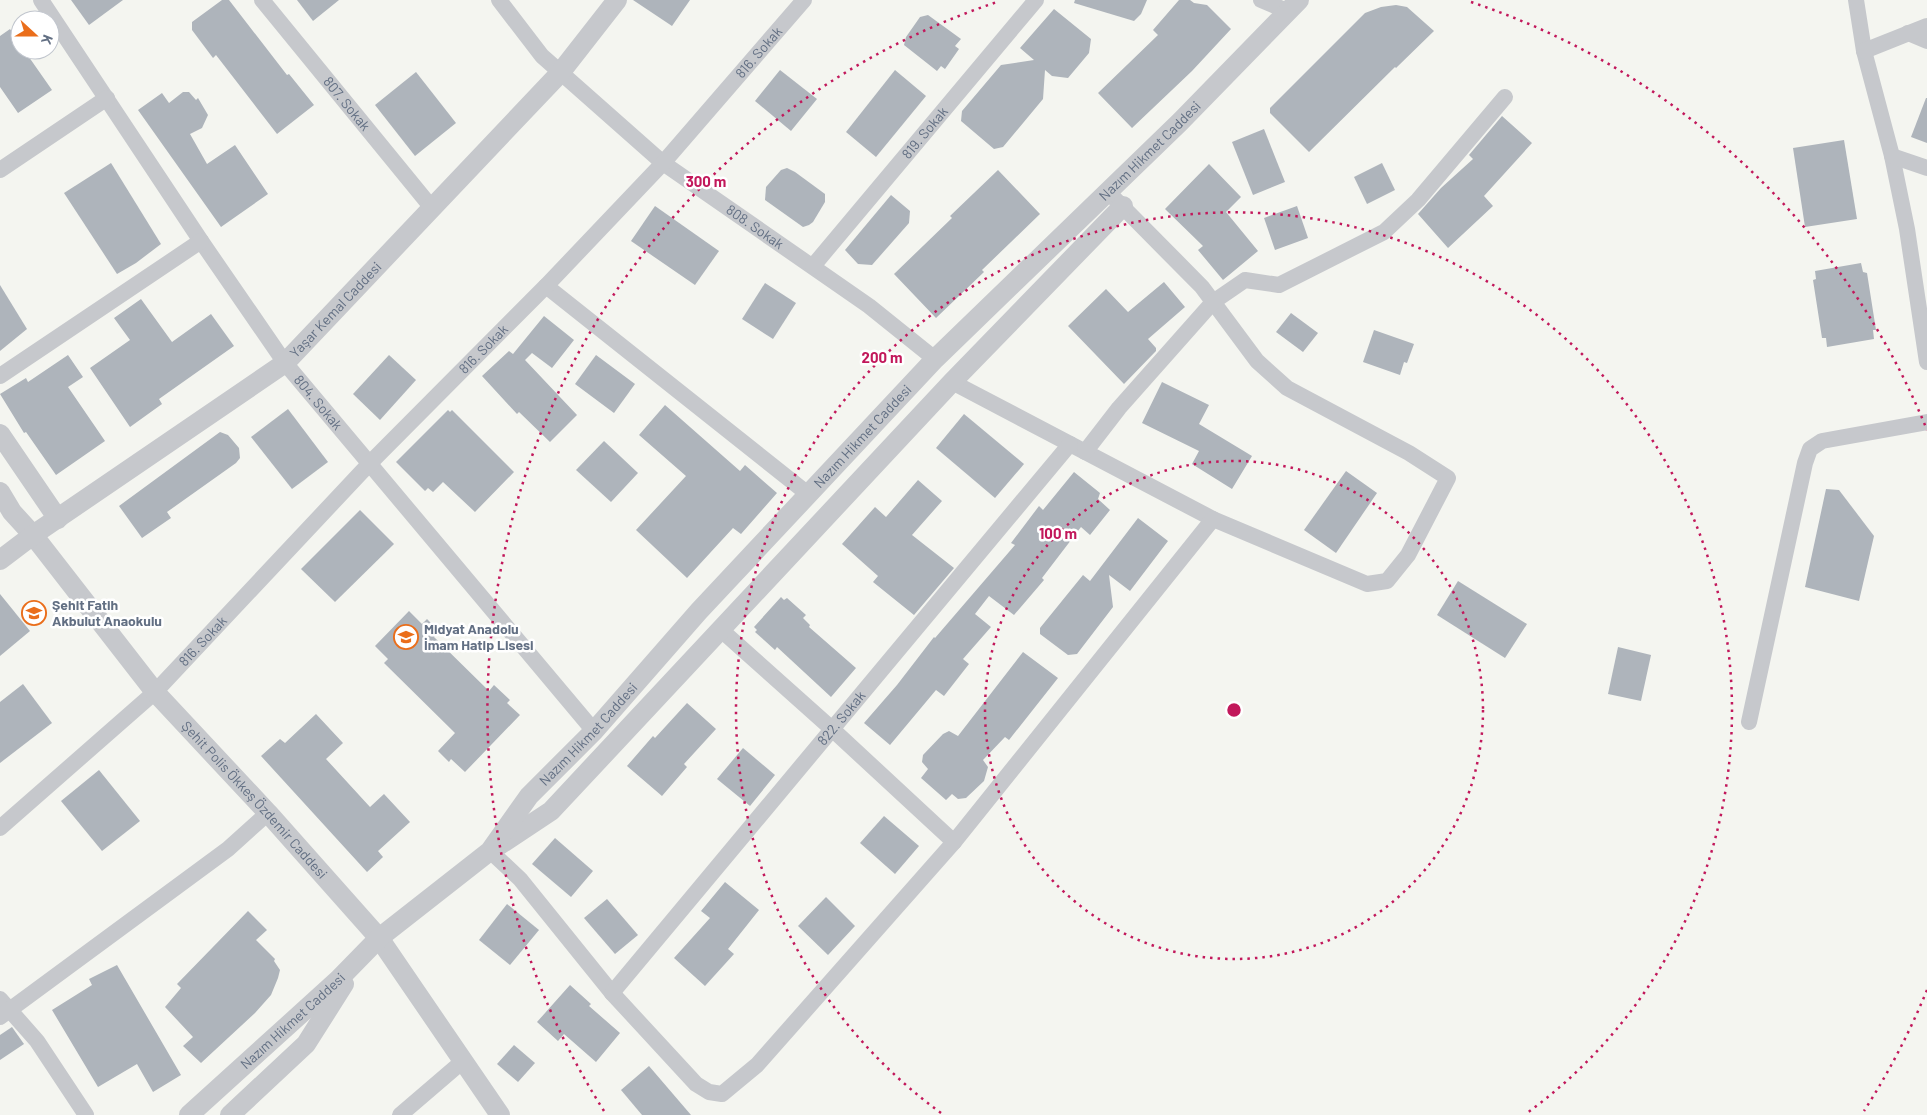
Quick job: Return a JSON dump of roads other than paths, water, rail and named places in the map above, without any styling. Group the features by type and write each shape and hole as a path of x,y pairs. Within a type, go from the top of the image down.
{"street":[{"name":"804. Sokak","path":"42,0 201,241 285,363 594,730"},
{"name":"807. Sokak","path":"262,0 432,208"},
{"name":"808. Sokak","path":"499,0 542,56 663,164 869,306 936,360"},
{"name":"Yaşar Kemal Caddesi","path":"0,560 33,535 285,363 560,73 617,0"},
{"name":"816. Sokak","path":"0,828 155,692 370,463 546,286 663,164 804,0"},
{"name":"819. Sokak","path":"813,266 1036,0"},
{"path":"1260,0 1293,6"},
{"path":"1856,0 1864,51 1892,156 1907,229 1927,362"},
{"name":"Nazım Hikmet Caddesi","path":"490,851 528,796 594,730 699,611 808,494 936,360 1107,191 1180,122 1293,6"},
{"path":"1864,51 1927,26"},
{"path":"1908,33 1927,41"},
{"path":"1085,452 1119,408 1213,302 1245,280 1279,285 1384,232 1418,200 1505,97"},
{"path":"0,170 107,98"},
{"path":"1892,156 1927,168"},
{"path":"952,382 1213,519 1367,584 1387,581 1408,555 1448,478 1409,453 1287,388 1257,361 1202,287 1107,191"},
{"name":"Nazım Hikmet Caddesi","path":"189,1115 338,980 379,938 490,851 552,811 952,382 1123,206"},
{"path":"0,376 201,241"},
{"path":"546,286 808,494"},
{"path":"1749,722 1805,463 1810,449 1822,442 1927,422"},
{"path":"0,434 58,519"},
{"name":"822. Sokak","path":"612,993 1070,444"},
{"name":"Şehit Polis Ökkeş Özdemir Caddesi","path":"0,492 12,512 33,535 155,692 379,938 500,1115"},
{"path":"490,851 520,879 612,993 696,1084 709,1092 722,1094 757,1065 954,842 1213,519"},
{"path":"720,629 954,842"},
{"path":"86,1115 37,1041 3,1009 228,850 268,814"},
{"path":"230,1115 306,1044 363,954"},
{"path":"400,1115 463,1061"}],"place":[{"name":"Şehit Fatih Akbulut Anaokulu","path":"34,613"},
{"name":"Midyat Anadolu İmam Hatip Lisesi","path":"406,637"}]}
